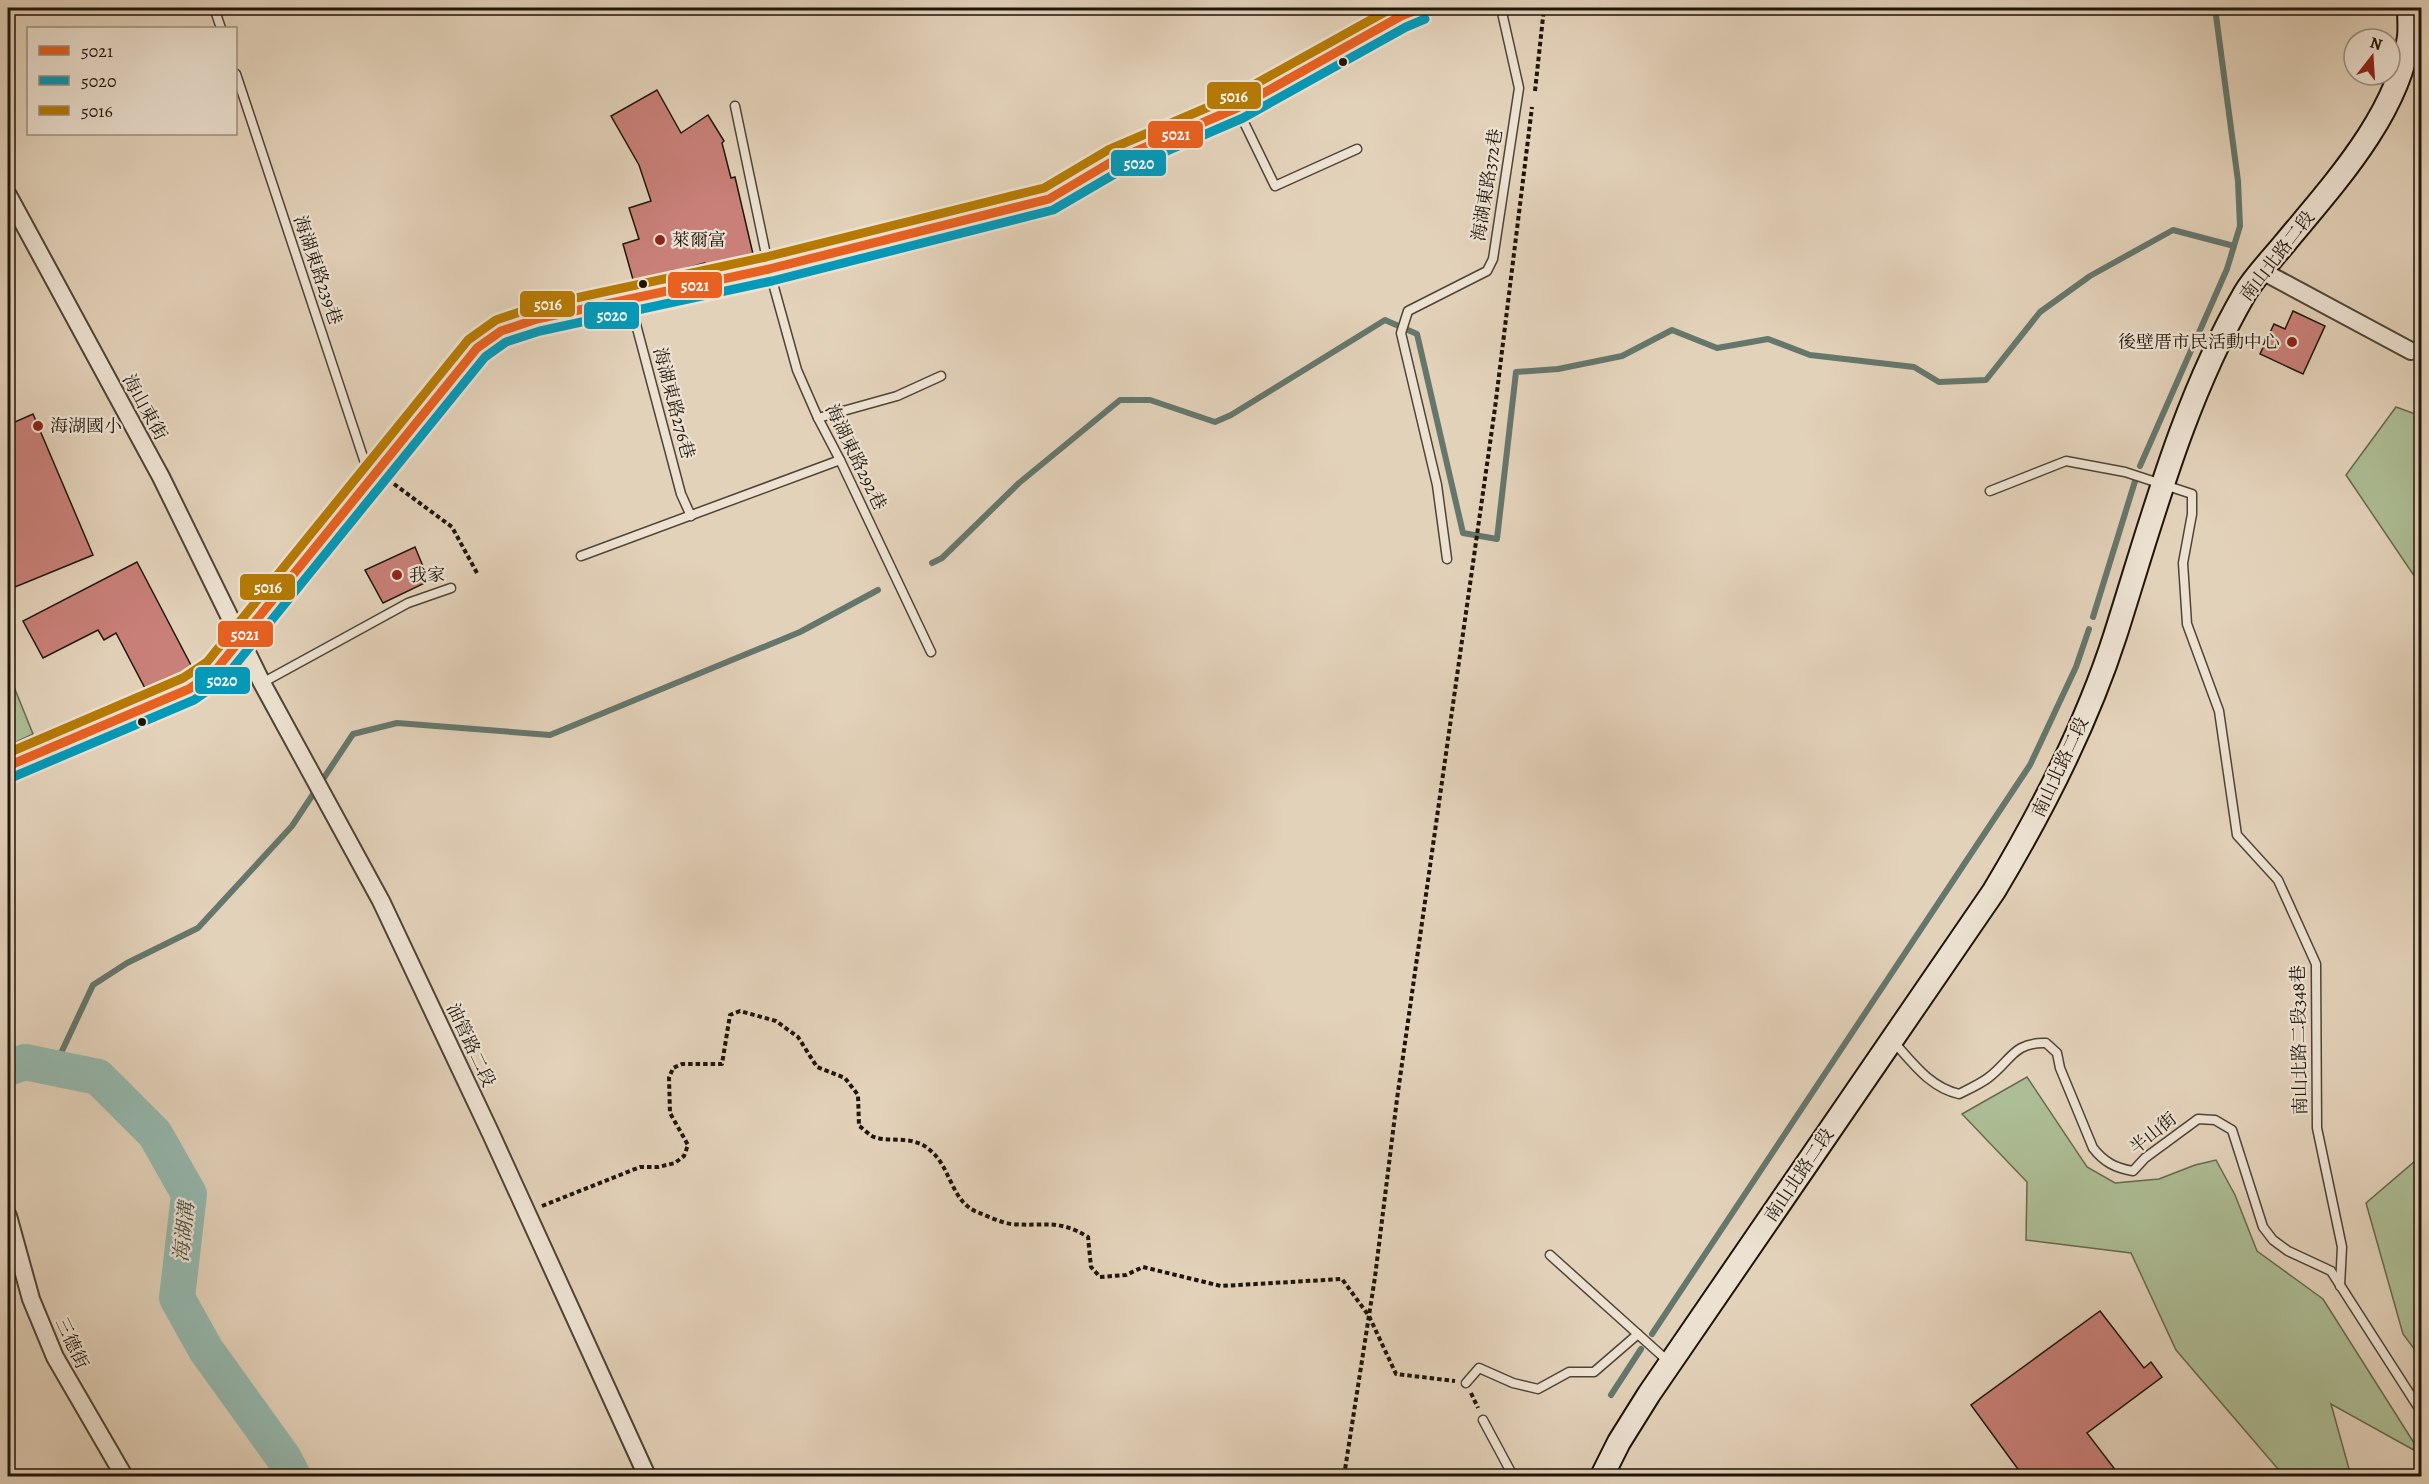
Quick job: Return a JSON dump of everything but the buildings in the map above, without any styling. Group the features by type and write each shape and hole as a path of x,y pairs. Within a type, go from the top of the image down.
{"street":[{"path":"8,766 189,689 215,671 477,348 501,331 528,322 629,298 769,269 1049,199 1113,161 1237,108 1401,16 1421,8"},
{"name":"南山北路二段","path":"1602,1476 1619,1442 1671,1363 1994,891 2039,814 2093,695 2111,647 2162,484 2186,418 2216,350 2246,292 2343,172 2378,119 2398,77 2409,37 2409,8"},
{"name":"海山東街","path":"8,195 161,477 242,639"},
{"path":"2262,271 2411,351"},
{"name":"油管路二段","path":"242,639 262,683 381,901 647,1476"},
{"name":"三德街","path":"8,1216 31,1299 55,1357 124,1476"}],"lane":[{"path":"214,8 220,27"},
{"name":"海湖東路372巷","path":"1447,559 1437,485 1401,333 1408,310 1487,271 1493,259 1519,88 1501,8"},
{"name":"海湖東路239巷","path":"237,77 373,474"},
{"name":"海湖東路292巷","path":"735,106 769,269 797,370 932,652"},
{"path":"1237,108 1275,186 1357,149"},
{"name":"海湖東路276巷","path":"629,298 681,494 691,516"},
{"path":"818,418 897,396 941,376"},
{"path":"581,556 840,460"},
{"path":"1990,490 2066,461 2125,472 2162,484"},
{"name":"南山北路二段348巷","path":"2162,484 2192,494 2192,514 2182,563 2187,624 2219,711 2237,835 2278,880 2316,964 2317,1128 2342,1247 2340,1286"},
{"path":"262,683 408,603 451,588"},
{"name":"半山街","path":"1891,1040 1927,1079 1945,1090 1959,1094 1988,1078 2019,1047 2032,1043 2046,1043 2057,1053 2060,1068 2093,1148 2102,1159 2117,1168 2133,1171 2145,1158 2198,1119 2215,1120 2232,1130 2263,1227 2273,1240 2288,1251 2331,1271 2421,1413"},
{"path":"1550,1255 1671,1363"},
{"path":"1466,1383 1479,1368 1513,1383 1538,1389 1569,1372 1594,1372 1638,1334"},
{"path":"1483,1420 1514,1475 1487,1476"}],"path":[{"path":"1344,1476 1369,1316 1478,527 1544,8"},
{"path":"373,474 452,527 477,573"},
{"path":"527,1213 639,1167 658,1167 675,1163 684,1156 688,1145 670,1113 669,1078 674,1068 682,1064 722,1064 730,1015 740,1011 776,1021 798,1037 818,1066 845,1078 858,1095 859,1126 874,1137 906,1138 930,1150 945,1168 955,1193 974,1211 1011,1224 1053,1223 1073,1228 1088,1237 1091,1267 1100,1277 1126,1275 1143,1267 1221,1286 1342,1279 1369,1316 1396,1374 1466,1383 1483,1420"}],"green space":[{"path":"2396,407 2421,416 2421,586 2346,475"},
{"path":"8,672 33,734 8,746"},
{"path":"2027,1077 2087,1167 2115,1183 2159,1179 2195,1165 2216,1160 2235,1195 2257,1251 2323,1299 2421,1454 2331,1404 2351,1476 2284,1476 2176,1350 2131,1253 2026,1240 2027,1182 1962,1114"},
{"path":"2421,1156 2421,1358 2403,1334 2366,1203"}],"waterway":[{"path":"2140,466 2227,269 2240,226 2238,181 2215,8"},
{"path":"932,563 942,558 1019,483 1120,400 1150,400 1215,422 1231,415 1385,320 1417,334 1463,533 1497,539 1516,372 1558,369 1622,356 1672,330 1717,348 1768,339 1810,355 1914,367 1939,382 1986,380 2040,312 2090,276 2173,230 2234,246"},
{"path":"2093,617 2136,478"},
{"path":"54,1068 93,985 127,963 198,928 292,826 353,734 397,723 550,735 800,632 878,590"},
{"path":"1652,1334 2030,765 2076,667 2089,629"},
{"name":"海湖溝","path":"8,1068 25,1062 98,1077 155,1134 189,1194 177,1298 206,1350 283,1457 293,1476"},
{"path":"1611,1395 1641,1349"}],"transit line":[{"name":"5016","path":"8,753 183,678 207,662 468,340 496,320 534,307 766,257 1044,188 1108,150 1232,97 1392,8"},
{"name":"5021","path":"8,766 189,689 215,671 477,348 501,331 537,319 769,269 1049,199 1113,161 1237,108 1401,16 1421,8"},
{"name":"5020","path":"13,777 194,700 223,680 485,357 506,342 540,331 772,281 1053,210 1118,172 1243,118 1406,27 1425,19"}],"place":[{"name":"萊爾富","path":"660,240"},
{"name":"後壁厝市民活動中心","path":"2292,342"},
{"name":"海湖國小","path":"38,426"},
{"name":"我家","path":"397,575"}]}
